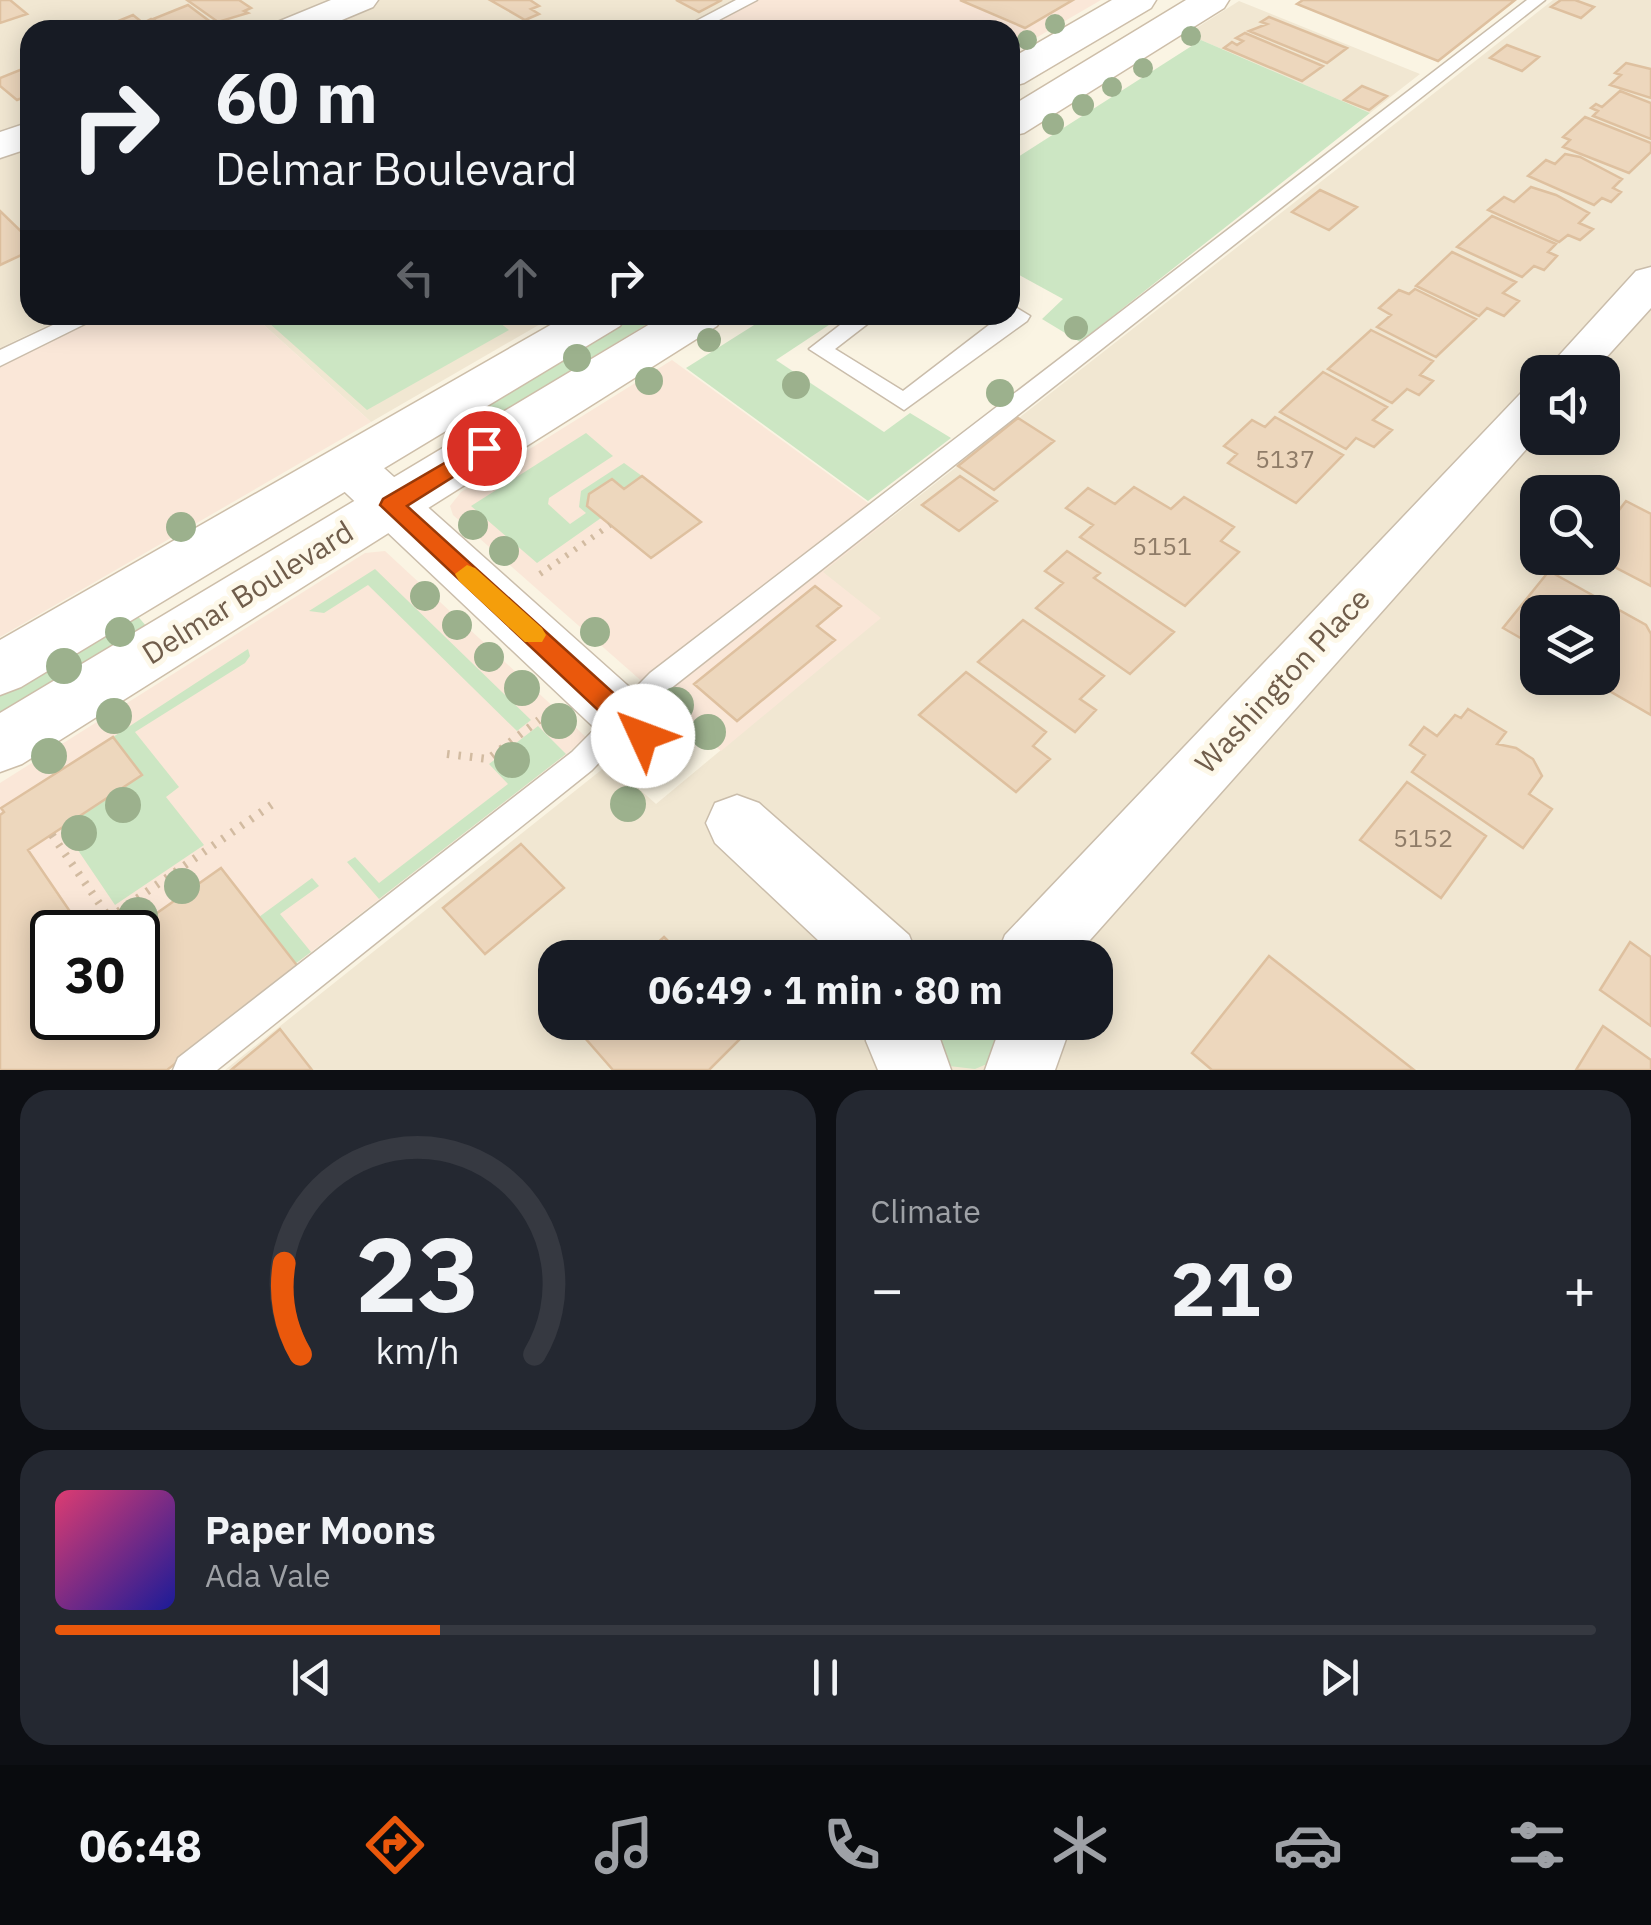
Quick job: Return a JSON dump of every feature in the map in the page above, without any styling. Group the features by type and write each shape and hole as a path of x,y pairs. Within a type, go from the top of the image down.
{"main road":[{"path":"1020,69 1138,0"},
{"path":"1020,118 1211,0"},
{"name":"Delmar Boulevard","path":"0,670 586,325"},
{"name":"Delmar Boulevard","path":"0,746 684,325"}],"street":[{"path":"312,20 361,0"},
{"path":"1583,355 1651,281"},
{"name":"Washington Place","path":"1046,940 1520,425"},
{"path":"348,465 633,727"},
{"path":"737,823 865,940"},
{"path":"900,1040 916,1070"},
{"path":"1020,1070 1031,1040"}],"lane":[{"path":"707,20 749,0"},
{"path":"190,1070 582,760 633,727 689,658 1537,0"},
{"path":"0,359 71,325"},
{"path":"854,325 820,349 904,402 1007,325"}],"path":[{"path":"540,574 610,525"},
{"path":"447,754 488,758 540,720"},
{"path":"120,910 277,800"},
{"path":"52,836 103,910"}],"shaded area":[{"path":"0,0 737,0 695,20 20,20 20,325 48,325 0,348"},
{"path":"758,0 1101,0 1020,47 1020,20 716,20"},
{"path":"1553,0 1651,0 1651,1070 225,1070 610,763 656,804 880,618 822,572"},
{"path":"1239,1 1420,74 1370,113 1187,34"},
{"path":"83,325 264,325 371,422 0,637 0,365"},
{"path":"264,325 539,325 371,422"},
{"path":"672,360 890,519 823,572 881,618 721,751 453,515 450,506 461,492"},
{"path":"385,551 587,738 159,1070 0,1070 0,783 365,553"}],"green space":[{"path":"1201,40 1370,113 1080,342 1042,319 1063,299 1020,275 1020,156"},
{"path":"271,325 503,325 509,330 367,410"},
{"path":"616,325 646,325 471,431 458,419"},
{"path":"754,325 829,325 776,360 884,432 910,413 951,438 868,501 686,368"},
{"path":"586,433 613,456 549,498 548,504 570,524 586,513 579,507 581,491 624,463 642,476 624,489 611,479 589,494 587,506 601,518 537,563 471,506"},
{"path":"375,569 531,720 517,731 368,585 324,613 309,611"},
{"path":"135,613 147,627 0,716 0,694"},
{"path":"248,649 250,656 245,663 135,732 179,787 166,797 204,845 115,905 63,828 142,775 113,737"},
{"path":"538,726 566,754 379,899 347,862 355,857 379,883 508,784 489,764"},
{"path":"312,878 319,886 280,914 311,952 295,964 259,917"},
{"path":"935,1040 998,1040 987,1064 975,1069 949,1066"}],"building":[{"path":"0,0 10,0 27,14 0,23"},
{"path":"187,0 239,0 251,8 244,11 248,13 215,20"},
{"path":"490,0 530,0 539,6 531,9 539,14 525,20"},
{"path":"676,0 722,0 699,12"},
{"path":"960,0 1073,0 1025,28 1020,26 1020,20 1006,20"},
{"path":"1303,0 1515,0 1438,61 1297,4"},
{"path":"1561,0 1594,7 1581,18 1551,7"},
{"path":"188,5 208,20 154,20"},
{"path":"1269,17 1347,48 1327,63 1249,31 1267,24 1261,22"},
{"path":"1245,33 1323,66 1302,81 1224,48 1243,41 1236,38"},
{"path":"1507,45 1539,57 1522,71 1490,58"},
{"path":"1626,63 1651,69 1651,98 1610,85 1621,75 1615,73"},
{"path":"20,70 20,99 0,86 0,78"},
{"path":"1362,86 1387,96 1369,110 1344,100"},
{"path":"1620,91 1651,103 1651,139 1593,116 1598,111 1591,108 1596,104 1602,107"},
{"path":"1585,117 1651,143 1651,152 1629,173 1563,147 1570,140 1563,137"},
{"path":"1565,154 1580,157 1622,179 1613,188 1621,192 1611,202 1602,198 1594,205 1528,176 1546,160 1555,164"},
{"path":"1531,187 1589,213 1579,223 1593,229 1580,240 1568,235 1559,242 1488,210 1504,197 1514,202"},
{"path":"1320,190 1357,207 1329,230 1292,212"},
{"path":"0,211 20,230 20,256 0,265"},
{"path":"1492,216 1556,244 1548,252 1557,256 1544,270 1534,266 1522,277 1457,247"},
{"path":"1452,252 1516,282 1503,293 1519,301 1504,316 1487,308 1479,316 1416,286"},
{"path":"1415,289 1476,319 1436,357 1377,327 1391,315 1379,308 1399,290 1409,294"},
{"path":"1371,330 1433,361 1420,375 1433,381 1419,395 1407,389 1392,403 1328,369"},
{"path":"1323,372 1387,407 1373,420 1392,430 1374,447 1356,438 1346,449 1280,412"},
{"path":"1275,417 1343,455 1296,503 1228,463 1237,454 1224,446 1252,420 1265,427"},
{"path":"1018,418 1054,441 994,490 958,466"},
{"path":"642,476 701,522 651,558 587,506 589,494 612,479 624,489"},
{"path":"960,476 997,501 959,531 922,505"},
{"path":"1134,487 1171,509 1184,497 1234,527 1221,541 1239,552 1185,606 1080,537 1093,525 1066,508 1088,488 1115,504"},
{"path":"1626,501 1651,514 1651,586 1620,570 1620,509"},
{"path":"1067,551 1100,573 1094,578 1174,632 1130,674 1036,608 1063,583 1045,571"},
{"path":"1546,575 1556,575 1592,595 1530,595"},
{"path":"815,586 841,606 817,626 835,640 737,721 694,684"},
{"path":"1520,607 1520,638 1503,628"},
{"path":"1620,611 1646,625 1651,634 1651,715 1616,695 1620,695"},
{"path":"1023,620 1104,676 1080,699 1096,710 1075,732 978,662"},
{"path":"966,672 1046,732 1033,746 1050,759 1016,792 919,715"},
{"path":"1468,709 1506,732 1497,744 1516,748 1533,759 1542,776 1529,794 1552,809 1523,848 1412,772 1425,755 1410,745 1424,727 1437,736 1455,715 1461,718"},
{"path":"113,737 142,775 28,850 69,910 30,910 30,1040 160,1040 160,911 221,868 299,968 167,1070 0,1070 0,815 4,812 1,808"},
{"path":"1407,782 1486,836 1441,898 1360,840"},
{"path":"521,844 564,888 485,954 443,908"},
{"path":"1630,942 1651,957 1651,1026 1600,990"},
{"path":"1269,956 1414,1070 1212,1070 1192,1053"},
{"path":"1603,1026 1651,1060 1651,1070 1576,1070"},
{"path":"280,1029 312,1070 231,1070"},
{"path":"587,1040 739,1040 709,1070 613,1070"}],"slow traffic":[{"path":"467,574 534,635"}],"route":[{"path":"484,448 391,505 643,736"}]}
